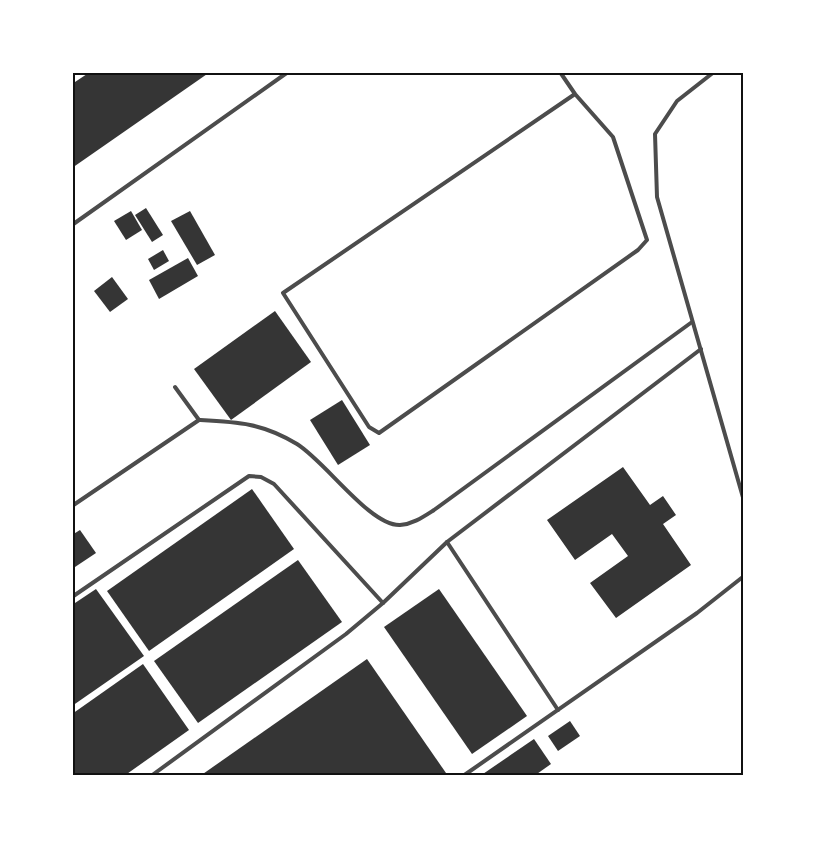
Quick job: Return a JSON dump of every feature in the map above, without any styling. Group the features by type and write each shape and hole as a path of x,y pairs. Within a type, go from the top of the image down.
{"lane":[{"path":"72,226 288,72"},
{"path":"560,72 575,94 612,137 647,240 630,256 379,432 374,432 282,293 575,94"},
{"path":"714,72 677,101 655,134 657,197 744,500"},
{"path":"72,506 199,420 245,422 298,444 318,460 369,512 387,523 416,522 692,322"},
{"path":"150,776 338,640 383,603 447,542 701,349"},
{"path":"175,387 199,420"},
{"path":"72,596 249,476 260,477 274,484 383,603"},
{"path":"447,542 558,710"},
{"path":"463,776 697,613 744,576"}],"building":[{"path":"90,72 210,72 72,168 72,84"},
{"path":"146,208 163,235 152,242 135,215"},
{"path":"131,211 142,230 126,240 114,221"},
{"path":"190,211 215,255 197,265 171,221"},
{"path":"163,250 169,261 154,270 148,259"},
{"path":"188,258 198,276 159,299 149,280"},
{"path":"112,277 128,299 110,312 94,291"},
{"path":"275,311 311,362 231,420 194,369"},
{"path":"342,400 370,445 338,465 310,420"},
{"path":"623,467 650,505 663,496 676,515 663,524 691,565 616,618 590,583 628,556 612,534 575,560 547,520"},
{"path":"252,489 294,549 149,651 107,591"},
{"path":"80,530 96,553 72,569 72,535"},
{"path":"298,560 342,622 198,723 154,661"},
{"path":"96,589 144,656 72,706 72,605"},
{"path":"439,589 527,716 472,754 384,627"},
{"path":"367,659 446,773 441,776 200,776"},
{"path":"143,664 189,730 124,776 72,776 72,714"},
{"path":"570,721 580,736 558,751 548,736"},
{"path":"534,739 551,764 534,776 480,776"}]}
